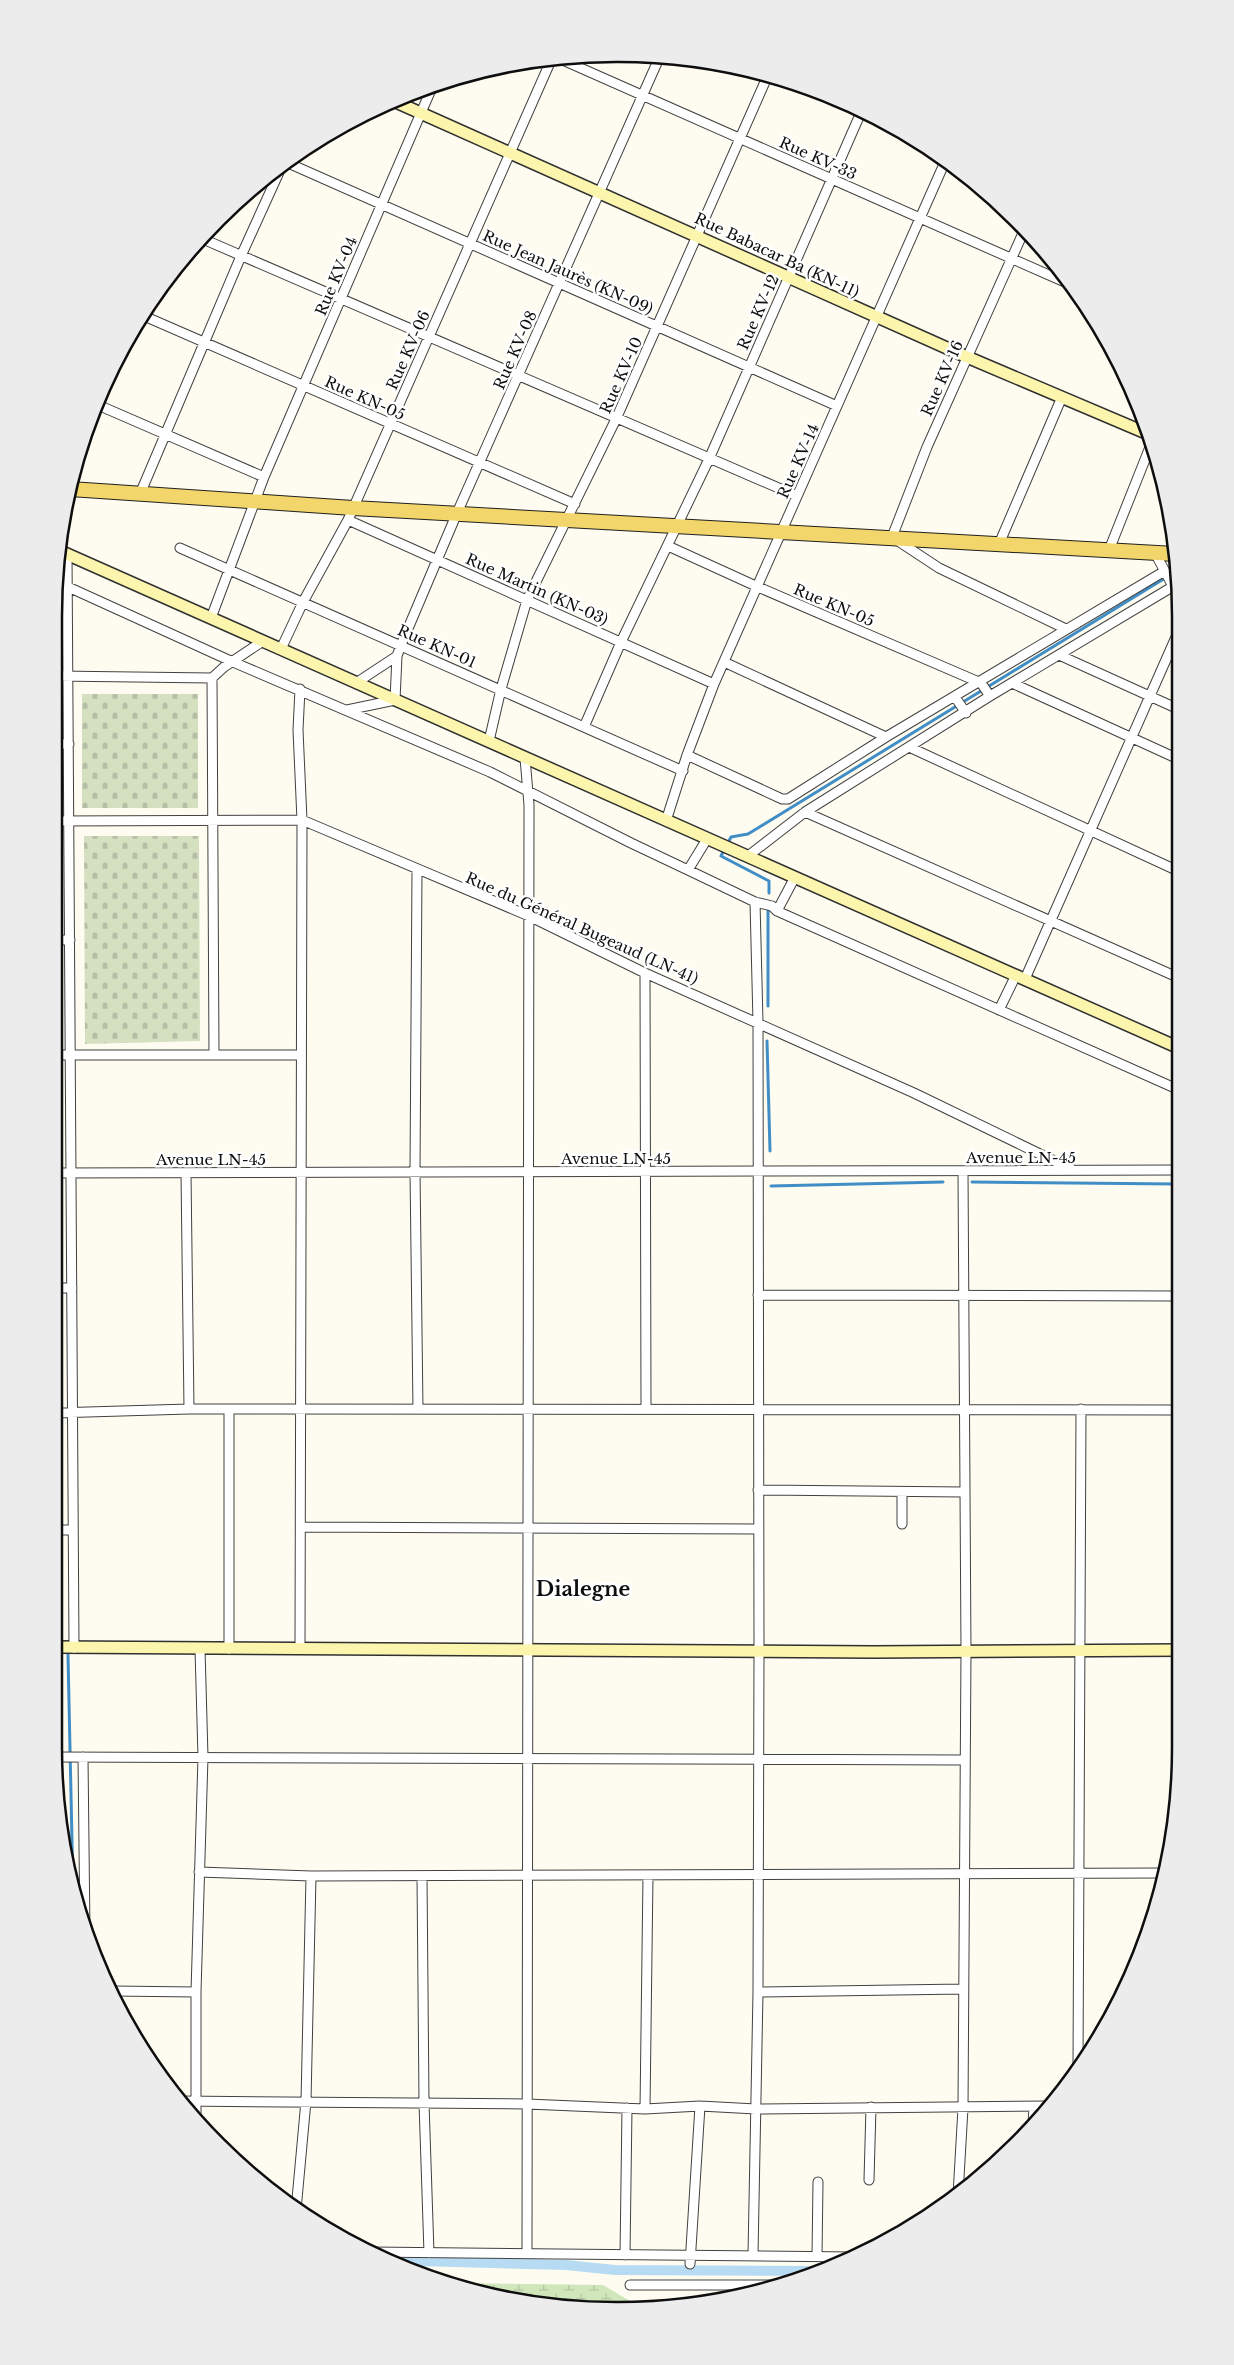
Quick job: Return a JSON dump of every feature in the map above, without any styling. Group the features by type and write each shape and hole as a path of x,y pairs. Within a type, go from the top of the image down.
{"main road":[{"path":"77,490 257,500 351,514 457,513 678,524 783,532 1168,554"}],"street":[{"name":"Rue KV-08","path":"395,700 397,656 401,645 457,513 656,64"},
{"name":"Rue KV-33","path":"573,65 1058,280"},
{"name":"Rue KV-06","path":"281,649 303,602 351,514 548,67"},
{"name":"Rue KV-10","path":"489,741 501,689 527,600 616,419 765,82"},
{"name":"Rue KV-04","path":"211,618 228,569 257,500 264,477 428,96"},
{"name":"Rue Babacar Ba (KN-11)","path":"404,105 697,235 788,278 1138,430"},
{"name":"Rue KV-12","path":"584,727 621,642 710,459 858,118"},
{"name":"Rue Jean Jaurès (KN-09)","path":"295,166 837,406"},
{"name":"Rue KV-14","path":"666,821 687,754 714,684 783,532 797,496 942,168"},
{"path":"140,494 164,434 276,180"},
{"name":"Rue KV-16","path":"892,537 927,448 1021,237"},
{"path":"209,242 518,377 797,496"},
{"name":"Rue KN-05","path":"150,319 575,504"},
{"path":"999,544 1062,397"},
{"path":"104,407 264,477"},
{"path":"1109,550 1147,454"},
{"name":"Rue Martin (KN-03)","path":"351,514 437,560 714,684"},
{"path":"892,537 939,568 1066,629"},
{"name":"Rue KN-05","path":"668,546 986,689"},
{"name":"Rue KN-01","path":"180,548 683,771"},
{"path":"66,553 1172,1045"},
{"path":"1155,553 1169,582"},
{"path":"65,564 68,587 69,677 74,1648"},
{"path":"687,754 782,799 788,799 886,737 960,705 986,689 1066,629 1169,582"},
{"path":"748,856 805,812 909,748 960,705 986,689 1012,683 1169,582"},
{"path":"64,585 233,662 300,689 490,772 755,902 772,906 777,911 1172,1088"},
{"path":"62,676 212,678 263,641"},
{"path":"999,1010 1020,977 1051,920 1172,646"},
{"path":"1058,654 1172,706"},
{"path":"356,683 397,656"},
{"path":"724,662 886,737"},
{"path":"212,678 214,1055"},
{"path":"1012,683 1172,756"},
{"path":"300,689 298,730 302,820 300,1649"},
{"path":"347,710 395,700"},
{"path":"62,744 69,744"},
{"path":"909,748 1172,868"},
{"path":"525,758 528,792 529,916 527,2253"},
{"path":"805,812 1172,975"},
{"name":"Rue du Général Bugeaud (LN-41)","path":"62,821 302,820 326,828 529,916 645,973 914,1093 1074,1170"},
{"path":"688,870 708,839"},
{"path":"417,869 415,1172 418,1409"},
{"path":"777,911 795,876"},
{"path":"753,2255 758,1992 758,1022 755,902"},
{"path":"62,940 70,940"},
{"path":"645,973 646,1409"},
{"path":"62,1055 301,1055"},
{"name":"Avenue LN-45","path":"62,1173 1172,1170"},
{"path":"959,2185 963,2108 963,1874 966,1651 963,1171"},
{"path":"186,1173 189,1409"},
{"path":"62,1288 72,1288"},
{"path":"758,1295 1172,1296"},
{"path":"62,1413 189,1409 1172,1410"},
{"path":"229,1409 229,1649"},
{"path":"1078,2056 1081,1409"},
{"path":"758,1490 964,1492"},
{"path":"902,1492 902,1524"},
{"path":"301,1527 758,1529"},
{"path":"62,1530 73,1530"},
{"path":"62,1647 758,1651 1172,1650"},
{"path":"196,2109 196,1992 202,1757 200,1649"},
{"path":"62,1757 964,1760"},
{"path":"83,1757 85,1903"},
{"path":"199,1872 311,1876 1157,1873"},
{"path":"645,2109 648,1875"},
{"path":"297,2201 306,2101 311,1876"},
{"path":"422,1876 424,2102 429,2253"},
{"path":"758,1992 963,1990"},
{"path":"119,1991 196,1992"},
{"path":"189,2101 424,2102 645,2109 700,2106 756,2110 871,2107 1040,2107"},
{"path":"690,2260 700,2106"},
{"path":"869,2180 871,2107"},
{"path":"1034,2107 1034,2114"},
{"path":"625,2255 627,2108"},
{"path":"817,2256 818,2182"},
{"path":"388,2252 625,2255 690,2260 753,2255 763,2259 837,2257"},
{"path":"630,2285 690,2282 758,2285"}],"green space":[{"path":"82,694 198,694 198,808 82,808"},
{"path":"84,836 199,836 200,1041 85,1044"},
{"path":"471,2283 603,2285 631,2302 545,2298"}],"waterway":[{"path":"727,845 731,837 748,834 1170,575"},
{"path":"724,850 721,856 769,881 769,893"},
{"path":"768,908 768,1006"},
{"path":"767,1041 770,1151"},
{"path":"771,1186 943,1182"},
{"path":"972,1182 1172,1184"},
{"path":"68,1655 72,1851"},
{"path":"403,2259 566,2265 615,2270 801,2271"}],"district":[{"name":"Dialegne","path":"583,1589"}]}
